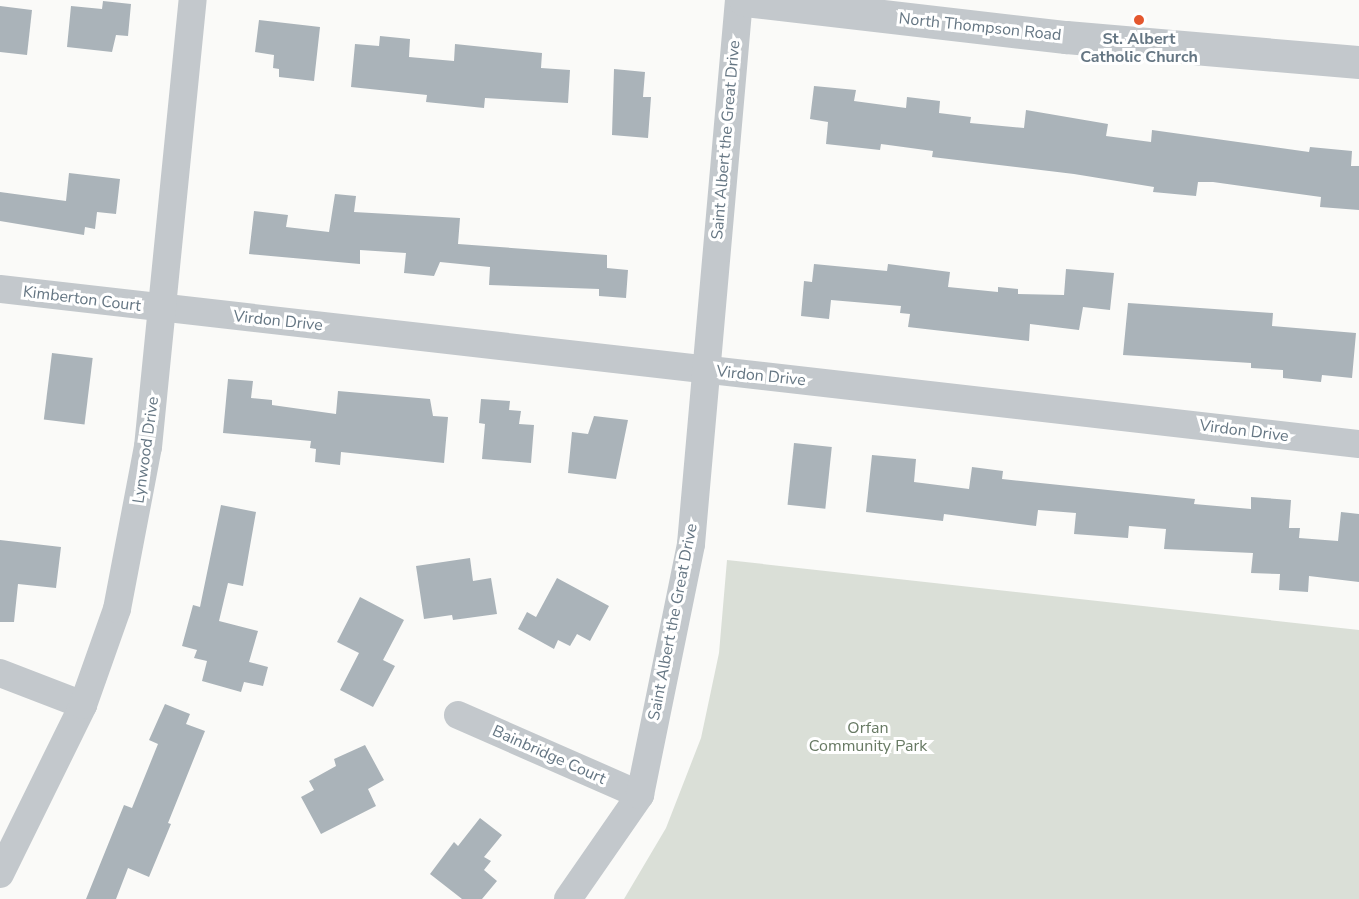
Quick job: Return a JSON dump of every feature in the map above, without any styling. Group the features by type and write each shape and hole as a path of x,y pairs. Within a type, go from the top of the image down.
{"street":[{"name":"Lynwood Drive","path":"0,874 83,705 117,609 135,531 163,308 193,0"},
{"name":"Saint Albert the Great Drive","path":"568,899 640,795 691,543 739,0"},
{"name":"North Thompson Road","path":"745,0 1066,37 1359,62"},
{"name":"Kimberton Court","path":"0,289 163,308"},
{"name":"Virdon Drive","path":"163,308 1359,444"},
{"path":"0,673 83,705"},
{"name":"Bainbridge Court","path":"458,715 640,795"}],"green space":[{"name":"Orfan Community Park","path":"727,560 1359,630 1359,899 624,899 666,828 701,738 719,653"}],"building":[{"path":"103,1 131,4 128,36 116,35 112,52 67,47 71,6 102,9"},
{"path":"0,6 32,10 27,55 0,52"},
{"path":"259,20 320,27 314,81 279,77 279,69 273,68 274,55 255,52"},
{"path":"380,36 410,39 409,57 454,61 455,44 542,53 541,68 570,70 568,103 485,98 484,108 426,102 427,95 351,87 355,44 379,46"},
{"path":"614,69 645,72 643,97 651,97 648,138 612,135"},
{"path":"814,86 856,90 854,101 906,108 907,97 940,101 939,113 971,117 970,123 1024,128 1026,110 1108,124 1106,136 1151,142 1152,130 1309,152 1310,147 1352,151 1351,166 1359,166 1359,210 1320,207 1321,197 1213,182 1198,182 1196,196 1153,192 1154,187 1074,174 932,157 933,151 881,144 880,150 826,144 828,122 810,119"},
{"path":"69,173 120,179 116,214 97,212 95,229 85,227 84,235 0,221 0,192 66,201"},
{"path":"335,194 356,196 354,212 460,218 458,244 607,255 607,268 628,270 626,298 599,296 599,289 489,285 490,267 440,262 434,276 404,273 406,253 360,250 360,264 249,254 254,211 288,215 286,227 329,232"},
{"path":"814,264 887,271 888,264 950,272 948,287 998,292 998,287 1018,289 1018,294 1064,295 1066,269 1114,273 1110,310 1083,307 1079,330 1030,324 1029,341 908,327 910,314 900,313 901,306 831,300 829,319 801,316 804,281 812,282"},
{"path":"1128,303 1273,313 1272,326 1356,333 1352,378 1322,375 1321,382 1283,378 1283,370 1251,368 1251,363 1123,355"},
{"path":"52,353 93,358 85,424 44,420"},
{"path":"228,379 253,381 251,398 272,400 272,405 336,414 338,391 430,399 433,416 448,417 444,463 341,452 340,465 315,462 316,449 310,448 311,441 223,433"},
{"path":"481,399 510,401 509,410 521,411 519,424 534,425 531,463 482,459 485,424 479,423"},
{"path":"594,416 628,420 616,479 568,473 572,432 588,434"},
{"path":"794,443 832,447 825,509 788,505"},
{"path":"872,455 916,459 914,482 969,489 972,467 1003,471 1002,479 1195,499 1194,504 1251,509 1251,497 1291,500 1289,528 1300,528 1299,538 1338,541 1341,512 1359,514 1359,582 1309,576 1308,592 1279,590 1280,574 1251,573 1253,553 1164,549 1166,529 1129,526 1128,538 1074,534 1076,513 1038,510 1036,526 944,514 943,521 866,512"},
{"path":"221,505 256,512 243,586 228,583 219,621 258,631 249,662 268,667 263,686 244,682 241,692 202,681 207,661 194,658 197,650 182,646 193,605 200,607"},
{"path":"0,540 61,547 56,588 18,584 14,622 0,622"},
{"path":"470,558 473,581 491,578 497,614 453,620 452,615 424,619 416,566"},
{"path":"557,578 609,606 590,641 577,634 570,646 558,640 554,649 518,629 527,612 536,617"},
{"path":"360,597 404,620 383,660 395,666 373,707 340,690 359,653 337,642"},
{"path":"165,704 190,714 186,724 205,731 168,823 171,824 149,877 128,868 116,899 86,899 124,805 132,808 158,744 149,740"},
{"path":"365,745 384,780 368,789 376,806 321,834 301,797 314,790 309,781 336,766 334,759"},
{"path":"480,818 502,835 484,857 491,861 484,870 497,881 482,899 462,899 430,874 454,842 458,846"}],"place":[{"name":"St. Albert Catholic Church","path":"1139,20"}]}
